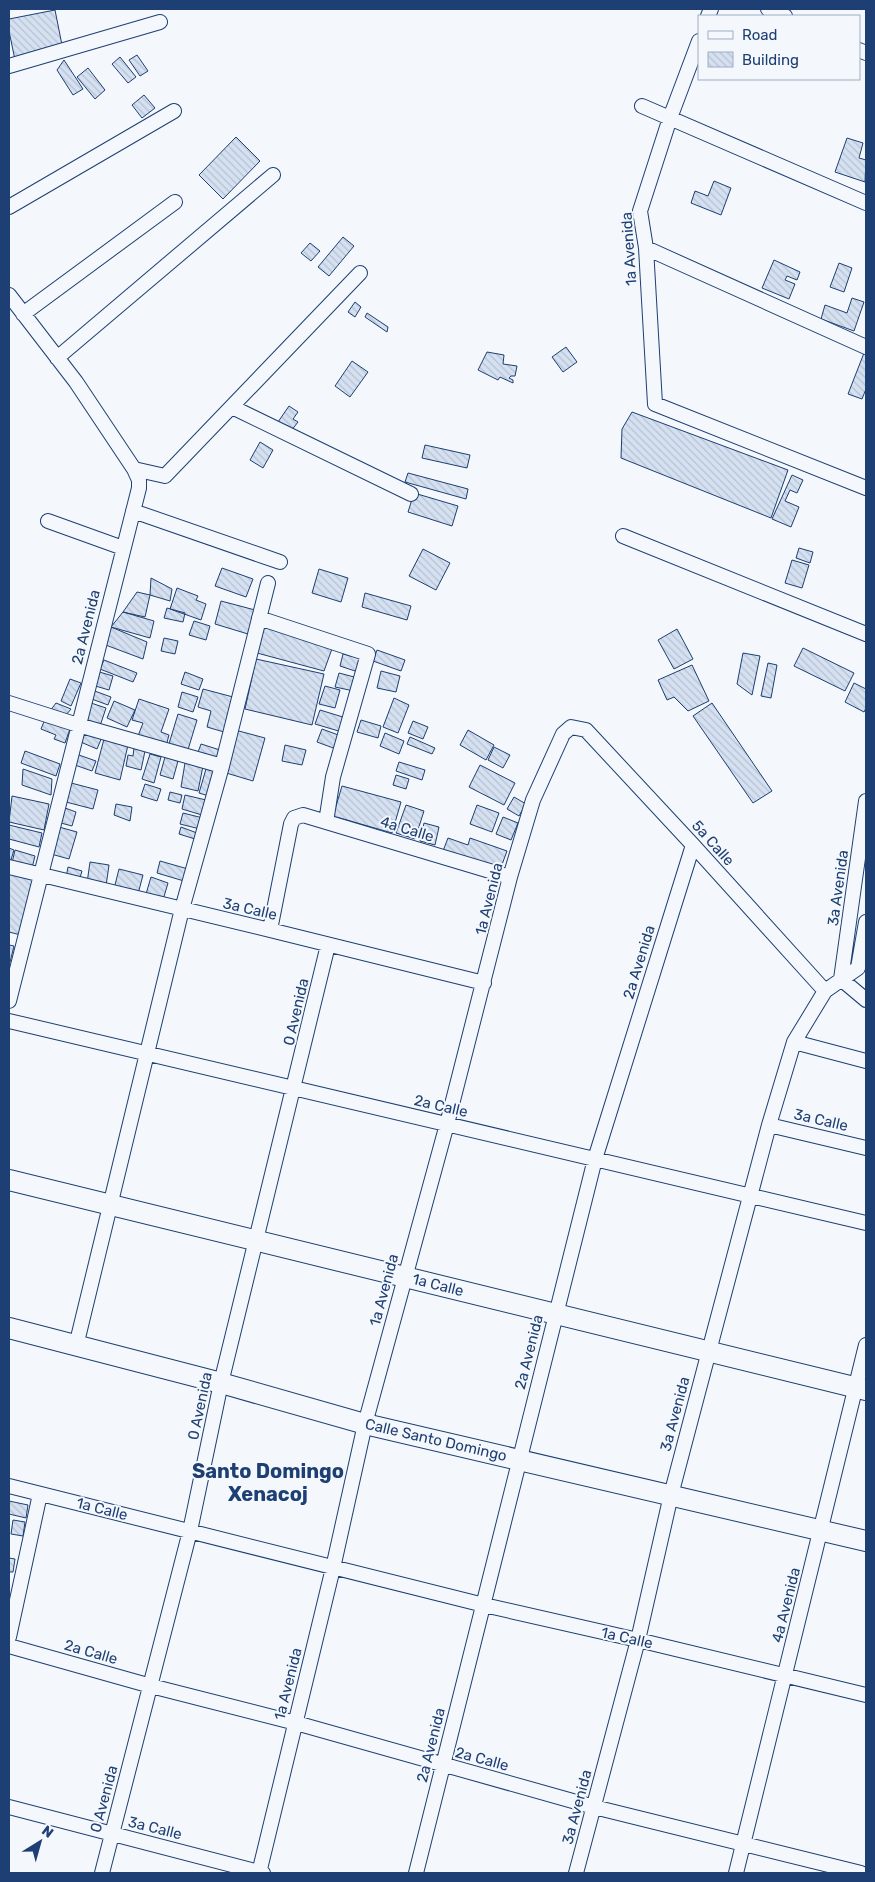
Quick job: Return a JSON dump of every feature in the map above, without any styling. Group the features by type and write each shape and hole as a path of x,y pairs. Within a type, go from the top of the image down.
{"main road":[{"name":"1a Calle","path":"9,1180 861,1389"},
{"name":"Calle Santo Domingo","path":"9,1328 221,1383 365,1424 866,1540"}],"street":[{"path":"768,9 783,15"},
{"path":"9,66 160,22"},
{"name":"1a Avenida","path":"698,44 670,118 640,211 646,248 655,404 866,488"},
{"path":"642,106 866,204"},
{"path":"9,207 174,111"},
{"path":"57,358 273,175"},
{"path":"23,314 175,202"},
{"path":"646,248 866,347"},
{"path":"134,469 165,476 360,273"},
{"name":"2a Avenida","path":"9,296 76,382 134,469 139,480 139,488 9,1001"},
{"path":"232,408 411,494"},
{"path":"133,511 280,562"},
{"path":"48,520 123,548"},
{"path":"623,536 866,634"},
{"path":"76,1346 182,909 222,766 268,583"},
{"path":"259,618 368,654 333,777 326,822"},
{"path":"9,703 78,725 222,766"},
{"name":"1a Avenida","path":"261,1873 365,1424 447,1124 510,877 533,800 563,734 571,726"},
{"name":"5a Calle","path":"571,726 586,730 825,991"},
{"name":"3a Avenida","path":"841,979 866,801"},
{"name":"4a Calle","path":"270,930 291,824 294,818 303,815 510,877"},
{"name":"2a Avenida","path":"416,1873 595,1159 693,845"},
{"name":"3a Calle","path":"9,867 484,984"},
{"name":"3a Avenida","path":"576,1873 638,1640 671,1495 769,1125 794,1042 825,991 858,968 866,922"},
{"name":"0 Avenida","path":"102,1873 190,1531 221,1383 328,945"},
{"path":"841,979 866,1000"},
{"name":"2a Calle","path":"9,1021 866,1223"},
{"path":"794,1042 866,1061"},
{"name":"3a Calle","path":"769,1125 866,1148"},
{"name":"4a Avenida","path":"736,1873 821,1530 861,1389 866,1345"},
{"name":"1a Calle","path":"9,1486 484,1605 866,1695"},
{"path":"9,1637 40,1494"},
{"name":"2a Calle","path":"9,1646 151,1686 296,1723 594,1807 861,1873"},
{"name":"3a Calle","path":"9,1807 261,1873"}],"building":[{"path":"55,10 63,50 15,60 9,31 9,19"},
{"path":"137,55 148,71 140,76 129,60"},
{"path":"120,57 136,77 128,83 112,64"},
{"path":"64,60 83,89 73,95 57,70"},
{"path":"88,68 105,90 95,99 77,77"},
{"path":"144,95 155,108 142,118 132,105"},
{"path":"236,137 260,161 223,199 199,175"},
{"path":"847,138 863,143 859,158 866,160 865,182 835,172"},
{"path":"714,181 731,188 721,215 691,203 695,191 708,196"},
{"path":"343,237 354,246 329,276 318,267"},
{"path":"310,243 320,251 311,261 301,253"},
{"path":"774,260 800,272 797,280 787,276 785,280 795,284 789,299 762,288"},
{"path":"839,263 852,268 844,292 830,287"},
{"path":"852,298 864,302 854,331 821,319 825,305 847,313"},
{"path":"355,302 361,307 355,317 348,312"},
{"path":"367,313 388,327 387,332 365,317"},
{"path":"566,347 577,362 563,372 552,357"},
{"path":"487,352 504,355 503,364 517,366 515,376 509,378 513,380 513,383 500,377 498,380 478,370"},
{"path":"864,353 866,354 866,389 862,399 848,394"},
{"path":"352,361 368,372 350,397 335,386"},
{"path":"289,406 298,412 293,419 298,422 291,431 278,422"},
{"path":"632,412 788,470 771,518 621,458 622,429"},
{"path":"260,442 273,450 263,468 250,460"},
{"path":"425,445 470,455 467,468 422,458"},
{"path":"408,473 468,489 466,499 405,482"},
{"path":"792,475 803,480 797,493 790,490 785,501 799,507 791,527 772,519"},
{"path":"414,493 458,506 452,526 408,512"},
{"path":"799,548 813,552 810,563 796,558"},
{"path":"423,549 450,563 436,590 409,576"},
{"path":"792,560 809,565 802,588 785,583"},
{"path":"222,568 253,579 246,597 215,586"},
{"path":"319,569 348,578 341,602 312,593"},
{"path":"151,578 172,589 170,601 150,595"},
{"path":"177,588 198,596 196,600 206,604 201,620 170,609"},
{"path":"137,592 150,595 145,617 123,612"},
{"path":"365,593 411,606 407,620 362,607"},
{"path":"221,601 255,610 248,634 215,624"},
{"path":"167,608 185,613 183,622 164,618"},
{"path":"123,612 154,621 150,638 111,627"},
{"path":"194,621 210,626 206,640 189,635"},
{"path":"265,625 333,646 324,671 257,653"},
{"path":"111,627 147,642 143,659 103,644"},
{"path":"677,629 693,659 674,669 658,640"},
{"path":"164,638 178,641 175,654 161,651"},
{"path":"803,648 854,673 845,691 794,666"},
{"path":"377,650 405,660 401,671 373,661"},
{"path":"743,653 760,656 752,695 737,684"},
{"path":"343,654 362,659 358,672 340,666"},
{"path":"256,659 324,674 312,725 245,709"},
{"path":"104,660 137,673 133,682 100,669"},
{"path":"768,663 777,665 771,698 761,696"},
{"path":"692,665 709,701 688,711 674,697 667,700 658,680"},
{"path":"96,671 113,676 109,690 92,685"},
{"path":"381,671 400,676 396,692 377,688"},
{"path":"185,672 203,679 199,690 181,684"},
{"path":"339,673 358,678 354,691 335,687"},
{"path":"70,679 81,683 71,706 61,701"},
{"path":"854,683 866,689 866,708 864,712 845,702"},
{"path":"325,686 340,690 335,708 319,704"},
{"path":"203,689 233,697 224,732 207,727 211,711 198,707"},
{"path":"92,690 111,697 108,705 89,698"},
{"path":"182,692 198,697 193,712 178,707"},
{"path":"394,698 409,705 398,733 383,727"},
{"path":"139,699 169,709 161,732 169,735 166,746 138,736 143,723 132,720"},
{"path":"114,701 135,710 127,727 107,718"},
{"path":"88,702 106,708 99,729 81,722"},
{"path":"56,703 71,709 66,715 50,711"},
{"path":"712,703 772,791 753,803 693,716"},
{"path":"320,710 346,718 342,732 315,724"},
{"path":"178,714 197,720 187,753 168,747"},
{"path":"45,719 70,729 65,743 54,739 56,735 41,729"},
{"path":"361,720 381,726 378,738 357,732"},
{"path":"413,721 428,727 423,739 408,733"},
{"path":"81,729 102,737 97,749 76,740"},
{"path":"322,729 341,736 336,749 317,742"},
{"path":"235,730 265,738 253,781 223,772"},
{"path":"468,730 494,745 486,760 460,745"},
{"path":"385,733 404,741 399,754 380,746"},
{"path":"410,737 435,748 432,754 407,744"},
{"path":"104,739 128,745 120,780 95,773"},
{"path":"201,744 220,750 217,761 197,755"},
{"path":"285,745 306,750 302,765 282,761"},
{"path":"494,747 510,755 503,768 488,760"},
{"path":"134,748 145,751 141,770 126,766 128,755 133,756"},
{"path":"25,751 60,764 56,776 21,763"},
{"path":"76,754 96,761 92,771 72,764"},
{"path":"150,754 161,757 154,783 142,779"},
{"path":"165,757 178,761 173,779 160,775"},
{"path":"399,762 425,770 422,780 396,771"},
{"path":"185,763 203,766 198,791 181,787"},
{"path":"480,765 515,783 504,805 469,787"},
{"path":"23,769 52,779 51,795 22,785"},
{"path":"206,769 216,772 209,796 199,793"},
{"path":"396,775 409,779 406,789 393,785"},
{"path":"71,783 98,790 93,809 66,802"},
{"path":"145,784 161,789 157,801 141,796"},
{"path":"342,786 401,802 392,833 333,816"},
{"path":"170,792 182,795 180,803 168,800"},
{"path":"185,795 206,800 202,815 182,809"},
{"path":"12,796 49,804 44,830 9,822"},
{"path":"514,797 526,804 519,816 507,809"},
{"path":"116,804 132,807 130,821 114,815"},
{"path":"406,805 424,811 415,839 396,833"},
{"path":"477,805 499,813 492,832 470,824"},
{"path":"65,808 76,812 72,826 61,823"},
{"path":"183,813 203,818 200,829 180,824"},
{"path":"503,817 518,823 511,840 496,834"},
{"path":"424,823 439,827 435,845 420,841"},
{"path":"9,825 42,833 39,847 9,839"},
{"path":"59,827 77,832 69,859 51,854"},
{"path":"181,827 197,833 195,839 179,834"},
{"path":"448,838 468,845 470,838 507,851 500,870 443,851"},
{"path":"9,848 14,850 10,863 9,863"},
{"path":"15,850 35,856 32,868 12,863"},
{"path":"160,861 188,869 184,881 157,873"},
{"path":"90,862 109,865 106,886 87,883"},
{"path":"68,867 82,871 79,881 66,878"},
{"path":"119,869 143,875 138,894 114,889"},
{"path":"9,870 35,877 21,935 9,932"},
{"path":"151,877 168,883 163,900 146,894"},
{"path":"9,945 14,946 9,966"},
{"path":"9,1501 28,1505 26,1518 9,1514"},
{"path":"13,1520 25,1522 23,1536 11,1534"},
{"path":"9,1558 15,1559 13,1572 9,1572"}],"district":[{"name":"Santo Domingo Xenacoj","path":"268,1482"}]}
